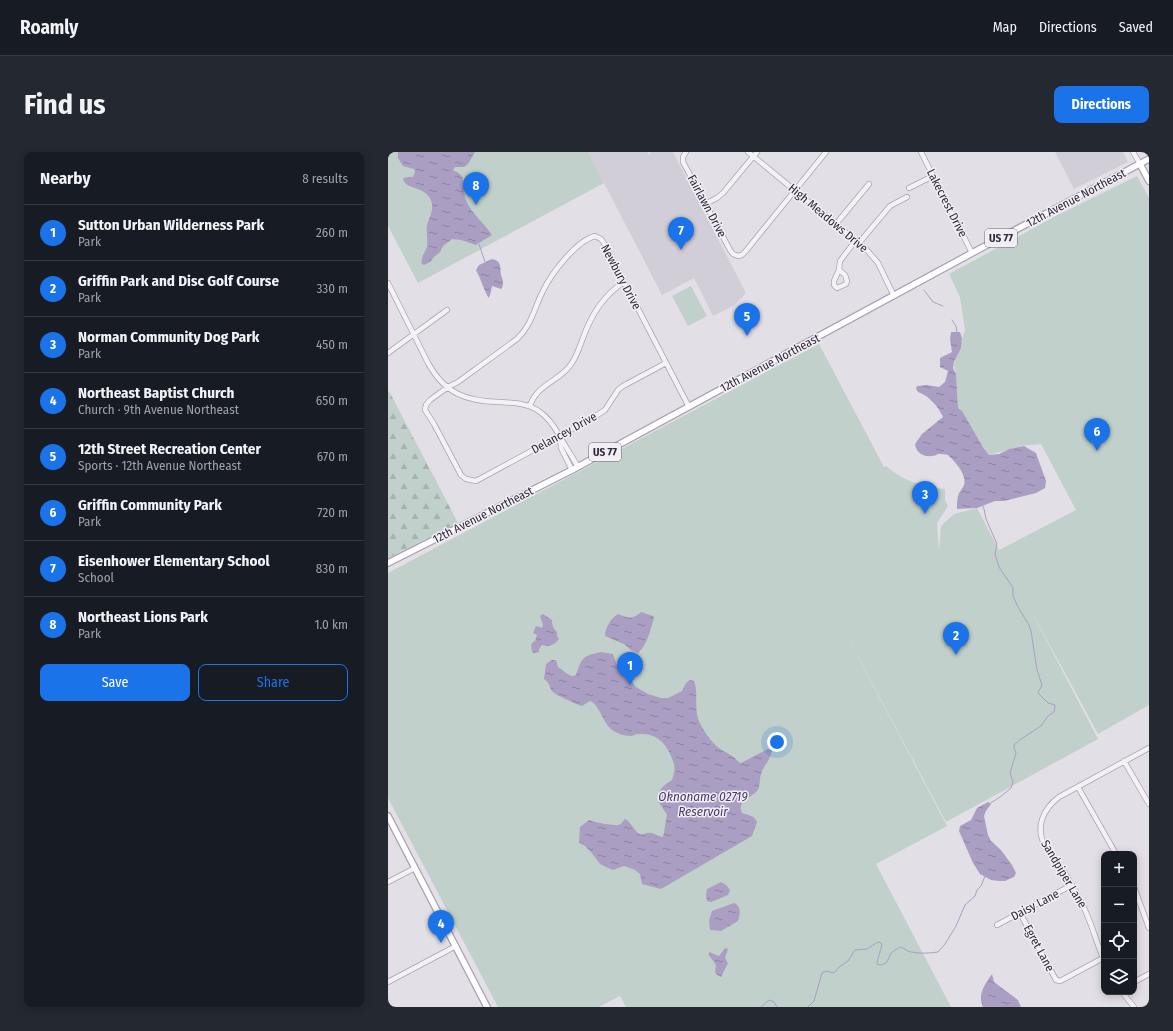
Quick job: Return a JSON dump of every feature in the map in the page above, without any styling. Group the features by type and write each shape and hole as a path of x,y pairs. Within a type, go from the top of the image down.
{"main road":[{"name":"12th Avenue Northeast","path":"388,563 578,467 972,253 1149,159"},
{"path":"1140,164 1149,181"},
{"path":"388,816 487,1007"}],"street":[{"name":"Fairlawn Drive","path":"686,152 683,157 683,162 730,250 733,254 738,256 745,252 795,190"},
{"name":"High Meadows Drive","path":"748,152 870,252 878,263 894,296"},
{"path":"706,204 723,193 757,152"},
{"path":"795,190 826,152"},
{"name":"Lakecrest Drive","path":"921,152 972,253"},
{"path":"1133,152 1140,164"},
{"path":"909,188 933,176"},
{"path":"836,224 869,184"},
{"path":"839,270 841,259 890,206 907,198"},
{"name":"Newbury Drive","path":"457,466 425,410 427,403 514,342 523,334 530,323 546,286 571,252 585,240 595,236 601,239 689,407"},
{"path":"530,406 538,391 571,365 580,348 582,338 598,307 609,294 624,282"},
{"path":"388,283 434,372 448,387 459,395 469,399 518,403 530,406 539,411 547,417 554,426 578,467"},
{"path":"388,352 447,310"},
{"path":"582,338 588,341"},
{"name":"Delancey Drive","path":"457,466 464,478 476,481 603,411 618,390 623,386 666,363"},
{"path":"559,436 561,448 572,470"},
{"name":"Sandpiper Lane","path":"1101,951 1089,919 1072,885 1063,870 1044,845 1040,829 1042,819 1047,808 1059,797 1149,748"},
{"path":"1124,761 1149,804"},
{"path":"1078,787 1114,851"},
{"path":"388,882 415,868"},
{"name":"Daisy Lane","path":"997,925 1072,885"},
{"path":"1137,895 1149,928"},
{"name":"Egret Lane","path":"1020,912 1058,981 1101,960"},
{"path":"388,982 456,946"},
{"path":"1137,980 1149,974"},
{"path":"1124,995 1134,1007"}],"shaded area":[{"path":"588,152 647,152 649,155 651,152 673,152 746,293 735,305 713,316 694,278 662,295"},
{"path":"1055,152 1123,152 1128,162 1074,189"}],"green space":[{"path":"388,152 588,152 604,183 418,283 388,226"},
{"path":"1137,176 1149,198 1149,705 1098,734 1028,605 1098,739 946,822 834,611 947,826 876,864 951,1007 626,1007 620,996 599,1007 498,1007 388,798 388,573 819,344 884,467 886,466 907,480 945,489 945,500 948,506 937,523 939,552 941,526 954,514 977,508 999,550 1076,510 1041,444 1021,446 989,455 958,408 954,365 965,330 960,297 949,274 1054,217"},
{"path":"691,286 707,316 688,326 672,296"},
{"path":"389,391 458,523 388,558 388,392"}],"water":[{"path":"398,152 475,152 468,164 464,167 455,167 453,170 460,174 462,178 465,197 469,205 492,235 476,245 461,240 452,239 443,246 440,252 430,262 424,265 422,264 422,258 427,247 427,225 432,204 430,198 426,194 404,182 403,178 413,177 415,172 414,169 403,166 398,158"},
{"path":"492,259 497,261 500,265 503,283 501,289 492,286 489,298 476,270 479,265"},
{"path":"951,332 960,332 962,338 961,348 954,362 953,368 956,374 958,408 962,411 989,455 999,454 1009,449 1024,446 1036,453 1046,481 1045,488 1036,493 1004,501 995,501 977,508 957,509 958,495 964,486 964,477 960,468 948,455 938,454 933,456 925,456 917,449 915,444 922,434 943,417 933,402 916,389 917,386 927,385 939,387 945,382 948,371 940,367 940,358 952,352 950,339"},
{"path":"641,612 653,616 654,618 646,641 638,653 631,650 624,644 605,636 609,624 618,614 630,618"},
{"path":"543,614 552,620 559,639 552,645 542,645 539,652 533,653 531,645 535,641 537,635 533,633 536,626 542,628 543,625 540,616"},
{"name":"Oknoname 02719 Reservoir","path":"601,652 613,654 619,671 636,687 648,694 661,698 668,698 682,691 686,683 690,680 694,681 696,689 697,714 702,728 716,745 741,763 768,749 772,751 770,758 760,776 758,790 744,801 741,806 742,813 753,817 757,822 752,836 661,889 642,884 640,874 635,870 624,866 613,870 600,864 585,846 579,843 580,827 589,820 616,825 620,824 625,819 639,834 642,835 651,833 663,837 667,815 658,800 658,796 661,789 672,780 674,772 673,761 668,749 658,738 644,734 628,736 614,731 606,723 599,710 593,703 590,701 582,706 576,704 553,692 548,682 544,679 546,664 552,660 556,660 558,667 569,675 573,676 576,675 584,658"},
{"path":"988,802 991,804 984,816 988,835 991,841 1001,850 1016,873 1014,877 1005,881 991,880 980,874 973,863 959,831 960,826 971,820 977,808"},
{"path":"721,882 730,890 728,895 711,902 707,901 707,889"},
{"path":"734,903 737,905 740,913 738,921 721,931 710,930 709,921 712,911"},
{"path":"725,948 728,949 725,958 728,963 721,977 716,974 716,965 709,955 709,952 719,956"},
{"path":"992,974 994,982 1018,1000 1021,1007 983,1007 981,1003 981,994 984,986"}],"waterway":[{"path":"479,244 485,262"},
{"path":"924,290 933,302 943,306"},
{"path":"952,320 956,326 957,332"},
{"path":"982,504 986,519 997,544 995,554 999,567 1013,588 1013,596 1031,631 1037,670 1042,685 1038,693 1048,703 1055,705 1054,712 1048,716 1041,726 1014,745 1016,753 1010,773 1013,782 1011,788 989,804"},
{"path":"808,1007 814,1001 822,973 826,971 833,973 836,971 848,961 855,950 867,949 878,942 881,943 882,945 877,964 882,965 887,962 891,953 900,947 915,953 938,952 945,944 956,926 965,905 975,896 985,876"},
{"path":"761,1007 769,1000 774,1002 777,1007"}],"place":[{"name":"Northeast Lions Park","path":"476,205"},
{"name":"Eisenhower Elementary School","path":"681,250"},
{"name":"12th Street Recreation Center","path":"747,336"},
{"name":"Griffin Community Park","path":"1097,451"},
{"name":"Norman Community Dog Park","path":"925,514"},
{"name":"Griffin Park and Disc Golf Course","path":"956,655"},
{"name":"Sutton Urban Wilderness Park","path":"630,685"},
{"name":"Northeast Baptist Church","path":"441,943"}]}
